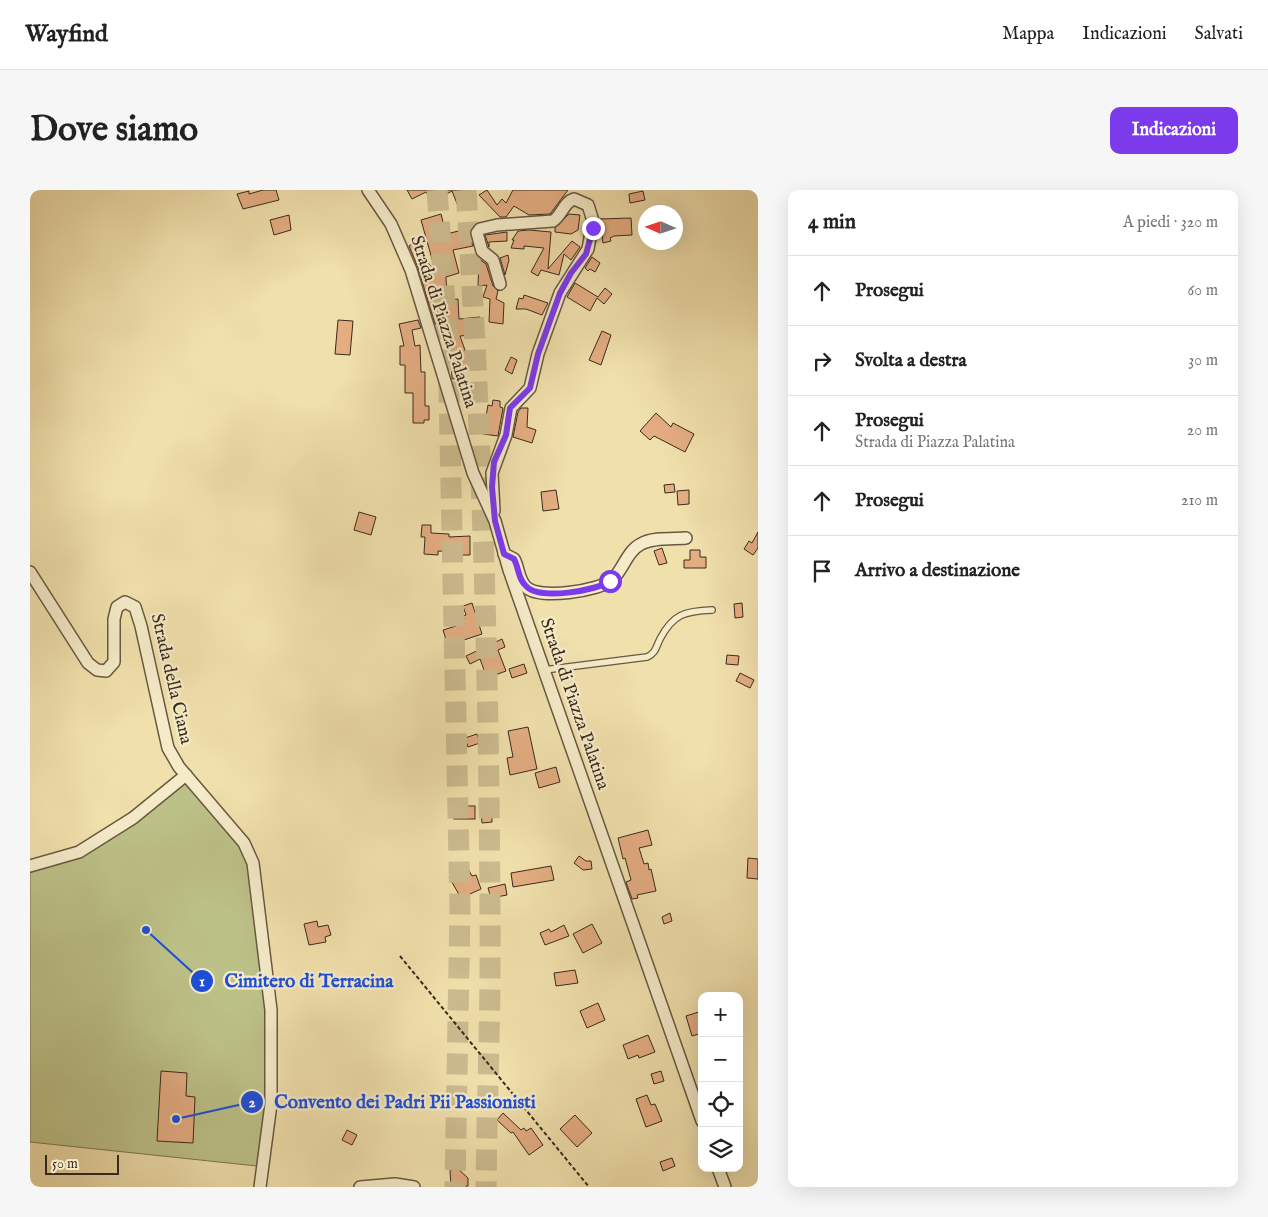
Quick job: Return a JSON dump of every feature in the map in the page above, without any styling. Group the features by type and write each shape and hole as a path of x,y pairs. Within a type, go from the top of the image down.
{"street":[{"name":"Strada di Piazza Palatina","path":"368,190 391,224 411,270 473,473 495,521 504,554 544,670 698,1110"},
{"path":"495,521 491,482 494,462 504,441 512,405 530,388 538,354 560,293 588,249 594,221 588,206 574,199 568,202 559,216 553,221 497,225 480,230 477,234 481,249 493,260 500,284"},
{"path":"504,554 514,559 520,578 527,588 538,593 553,594 608,583 616,576 635,549 643,543 686,538"},
{"name":"Strada della Ciana","path":"30,572 88,663 97,670 106,671 114,662 114,619 117,608 125,602 135,608 141,626 165,742 174,761 244,843 253,863 270,1010 271,1104 260,1187"},
{"path":"30,866 79,852 133,818 186,776"},
{"path":"719,1172 725,1187"},
{"path":"360,1187 387,1184 414,1187"}],"lane":[{"path":"544,670 647,657 655,651 661,638 678,615 692,611 712,610"}],"path":[{"path":"400,956 590,1187"}],"green space":[{"path":"185,782 250,852 273,992 266,1167 30,1142 30,868 81,857"}],"building":[{"path":"263,190 276,190 279,200 243,209 237,194 249,191 249,194"},
{"path":"407,190 472,190 476,198 458,206 452,191 432,202 426,192 412,199"},
{"path":"487,190 497,205 502,199 506,203 513,190 568,190 550,214 529,215 514,206 506,217 500,217 479,195"},
{"path":"643,191 645,200 630,203 629,194"},
{"path":"441,214 446,234 467,229 473,246 453,250 459,273 446,277 447,300 458,299 459,319 480,317 482,334 460,336 466,353 479,351 482,362 460,369 460,378 452,379 451,356 439,325 435,324 418,268 409,246 413,243 436,273 421,220"},
{"path":"569,214 580,215 578,230 571,234 555,232 555,228"},
{"path":"289,215 291,230 274,235 270,220"},
{"path":"631,218 632,235 614,236 610,238 611,241 603,243 600,219"},
{"path":"518,231 551,232 548,269 572,241 580,247 571,260 564,254 559,275 541,270 538,276 531,272 544,248 524,246 524,249 511,248 514,240 512,240"},
{"path":"507,232 507,241 489,242 489,247 485,235"},
{"path":"508,255 509,260 505,275 500,258"},
{"path":"592,257 600,263 595,272 590,269 588,271 585,268"},
{"path":"479,259 486,264 493,286 498,291 496,299 504,303 503,324 489,322 490,299 483,297 487,285 478,286"},
{"path":"575,283 598,297 605,288 612,294 604,304 597,298 590,311 567,297"},
{"path":"524,295 548,303 542,315 526,309 516,309 519,298 523,299"},
{"path":"338,320 353,321 350,355 335,354"},
{"path":"418,320 421,328 412,330 415,346 420,345 421,372 425,372 425,406 429,406 429,420 424,420 424,423 413,423 413,393 405,393 405,365 400,365 400,346 404,346 399,324"},
{"path":"602,331 611,335 601,365 589,360"},
{"path":"511,357 517,360 512,374 505,370"},
{"path":"493,400 500,401 500,407 503,408 498,436 483,434 488,405 492,406"},
{"path":"521,408 528,408 527,427 536,430 532,443 513,437 518,412"},
{"path":"656,413 671,427 673,423 694,434 685,452 654,436 650,440 640,431"},
{"path":"674,484 675,492 665,493 664,485"},
{"path":"556,490 559,509 543,511 541,492"},
{"path":"689,490 689,504 678,505 677,491"},
{"path":"359,512 376,517 371,535 354,530"},
{"path":"422,525 431,525 431,533 449,534 449,537 470,536 470,555 438,551 438,555 424,554 425,537 421,537"},
{"path":"758,532 758,548 753,555 744,549 749,541 752,543"},
{"path":"662,548 667,563 659,565 654,551"},
{"path":"690,550 700,550 700,557 706,557 706,568 684,568 684,560 690,560"},
{"path":"472,603 482,634 458,642 459,646 449,649 443,630 456,626 454,622 464,619 463,616 466,615 463,606"},
{"path":"742,603 743,617 735,618 734,604"},
{"path":"502,639 505,647 498,650 506,671 487,678 480,659 470,664 466,656"},
{"path":"727,655 739,656 738,665 726,664"},
{"path":"524,664 527,673 512,678 509,669"},
{"path":"740,673 754,680 750,688 736,681"},
{"path":"528,727 537,769 510,775 507,758 513,757 508,731"},
{"path":"477,734 480,743 468,747 465,738"},
{"path":"556,767 560,782 539,788 535,773"},
{"path":"454,806 475,806 475,819 454,819"},
{"path":"481,813 492,813 492,822 482,823"},
{"path":"648,830 652,845 639,848 644,864 648,863 649,870 651,869 656,891 637,895 638,898 632,899 626,882 631,880 618,838"},
{"path":"579,856 586,861 591,861 592,869 583,870 574,863"},
{"path":"748,858 758,859 758,879 747,878"},
{"path":"551,866 554,880 513,887 511,873"},
{"path":"468,869 472,876 476,875 481,889 461,898 449,877"},
{"path":"505,884 507,895 491,898 488,888"},
{"path":"670,913 672,921 664,924 662,917"},
{"path":"317,921 318,927 328,925 331,935 325,937 326,942 309,945 304,924"},
{"path":"592,924 602,943 583,953 573,934"},
{"path":"564,925 569,936 545,945 540,933 549,929 551,932"},
{"path":"575,970 578,983 556,986 554,973"},
{"path":"598,1003 605,1020 587,1028 580,1011"},
{"path":"698,1012 698,1034 692,1036 686,1016"},
{"path":"648,1035 655,1052 639,1058 638,1055 628,1059 623,1045"},
{"path":"161,1071 187,1073 186,1096 195,1097 193,1143 157,1141"},
{"path":"661,1071 664,1081 654,1084 651,1074"},
{"path":"647,1095 651,1105 655,1104 662,1121 646,1127 636,1099"},
{"path":"503,1113 521,1130 524,1128 526,1131 531,1128 543,1145 529,1155 513,1132 511,1133 497,1120"},
{"path":"575,1115 592,1133 577,1147 560,1129"},
{"path":"347,1130 357,1135 352,1145 342,1140"},
{"path":"672,1158 675,1166 663,1171 660,1162"},
{"path":"458,1169 468,1178 468,1186 451,1187 450,1170"}],"tunnel":[{"path":"437,190 448,345 460,907 455,1187"},
{"path":"466,190 484,553 488,734 490,950 486,1187"}],"place":[{"name":"Cimitero di Terracina","path":"146,930"},
{"name":"Convento dei Padri Pii Passionisti","path":"176,1119"}],"route":[{"path":"593,228 586,254 571,273 560,293 538,354 530,388 510,408 506,435 494,462 491,482 495,521 504,554 512,556 520,578 527,588 538,593 553,594 598,587 610,581"}]}
